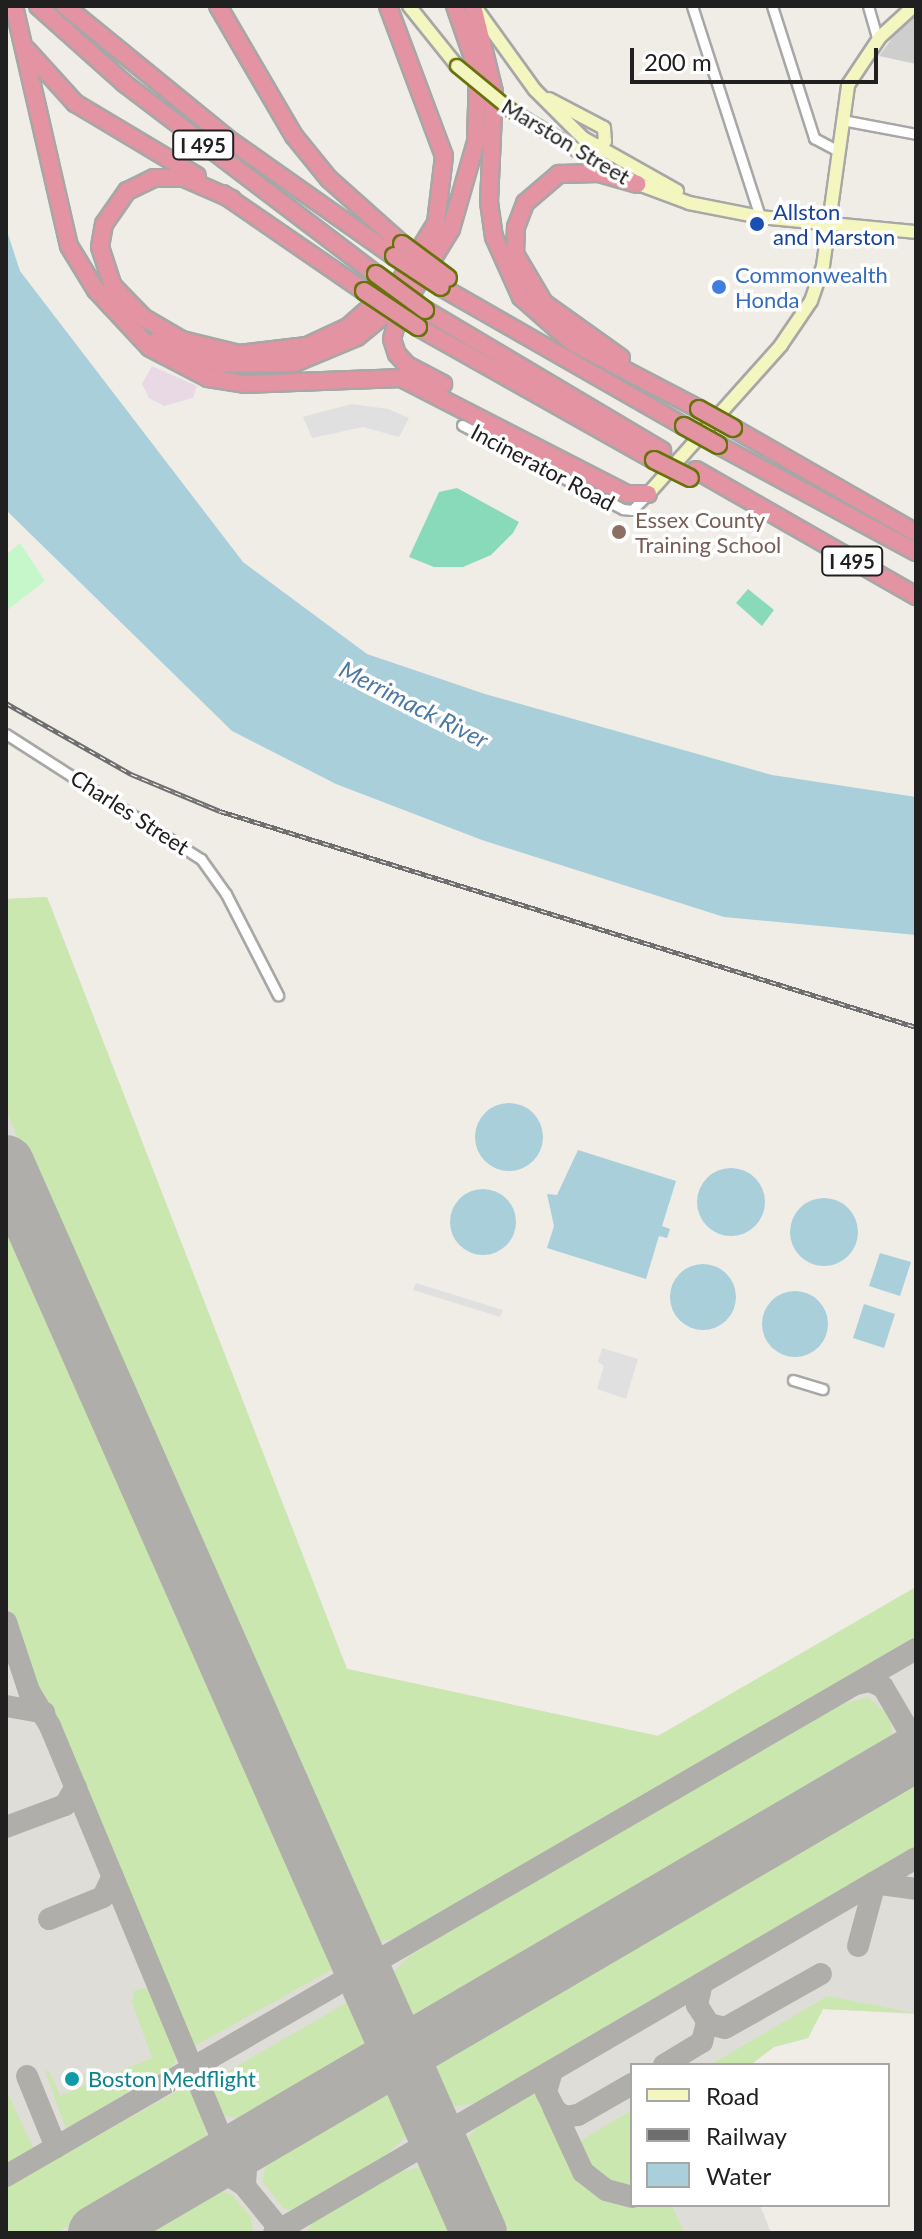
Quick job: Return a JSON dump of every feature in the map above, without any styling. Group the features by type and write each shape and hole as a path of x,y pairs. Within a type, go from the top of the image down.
{"highway":[{"path":"14,6 27,50 64,233 96,290 150,348 208,378 245,384 401,378 627,494 648,494"},
{"name":"I 495","path":"38,6 124,83 425,310 658,455 916,596"},
{"name":"I 495","path":"65,6 228,139 398,250 518,335 916,552"},
{"path":"218,6 294,136 329,179 398,250"},
{"path":"232,199 184,178 154,178 127,191 104,224 100,247 112,285 144,318 182,340 239,354 307,346 360,319 401,280 436,223 444,156 388,6"},
{"path":"455,6 478,72 473,163 451,229 402,302 392,339 407,365 648,494"},
{"path":"474,6 494,92 489,202 494,237 521,297 573,343 699,409 916,533"},
{"path":"27,50 75,103 232,199 418,327 658,455"},
{"path":"637,184 599,173 559,174 525,203 516,227 515,254 535,291 567,323 699,409"},
{"path":"124,321 170,349 201,361 257,367 307,360 338,347 402,302"}],"main road":[{"name":"Marston Street","path":"409,6 457,66 512,111 570,148 637,184 689,203 760,217 827,227 916,232"},
{"name":"Marston Street","path":"474,6 535,90 599,150 655,182 760,217"},
{"path":"648,494 793,330 820,280 842,120 852,77 878,41 914,6"},
{"path":"535,90 597,121 606,134 599,150 570,148"}],"street":[{"path":"692,6 760,217"},
{"path":"774,6 814,138 838,151"},
{"path":"868,6 878,41"},
{"path":"842,120 916,134"},
{"name":"Incinerator Road","path":"462,425 623,509 632,510 648,494"},
{"name":"Charles Street","path":"6,734 201,859 226,894 278,995"},
{"path":"793,1380 823,1389"}],"shaded area":[{"path":"916,15 916,64 879,56 895,34"},
{"path":"152,366 197,386 193,398 164,406 149,398 142,384"},
{"path":"351,404 388,409 409,418 399,437 363,427 312,438 303,417"},
{"path":"47,897 347,1669 658,1736 916,1587 916,2014 823,2009 808,2038 774,2047 753,2063 630,2063 630,2207 761,2207 771,2233 6,2233 6,899"},
{"path":"416,1283 503,1310 500,1317 413,1290"},
{"path":"602,1348 638,1359 626,1399 597,1389 604,1366 598,1362"}],"green space":[{"path":"457,488 519,522 513,533 491,555 463,567 434,567 409,557 439,492"},
{"path":"20,543 45,581 6,611 6,555"},
{"path":"748,589 774,610 762,626 736,603"},
{"path":"47,897 347,1669 658,1736 916,1587 916,1640 405,1936 372,1943 6,1111 6,899"},
{"path":"6,1209 340,1965 191,2048 33,1679 6,1600"},
{"path":"868,1697 889,1716 894,1743 409,2027 388,1978 409,1956 746,1755 836,1706"},
{"path":"916,1775 916,1850 507,2087 476,2103 444,2108 425,2063"},
{"path":"145,1988 153,1992 176,2045 175,2064 66,2129 45,2071 49,2071 60,2096 152,2058 132,2002 134,1991"},
{"path":"828,1996 914,2013 823,2009 808,2038 774,2047 753,2063 713,2063"},
{"path":"355,1998 376,2046 248,2120 222,2115 206,2084"},
{"path":"391,2084 409,2134 379,2161 311,2203 294,2211 283,2208 262,2181 269,2154"},
{"path":"183,2088 196,2095 207,2121 206,2139 199,2149 56,2233 6,2233 6,2187"},
{"path":"6,2090 36,2153 12,2169 6,2168"},
{"path":"536,2092 573,2167 587,2183 630,2204 630,2207 672,2207 684,2233 500,2233 461,2146 477,2127"},
{"path":"630,2111 630,2194 598,2180 573,2145"},
{"path":"426,2166 458,2233 306,2233 317,2216 399,2172"},
{"path":"216,2190 231,2194 251,2217 253,2233 135,2233"}],"water":[{"name":"Merrimack River","path":"6,228 20,271 243,562 367,654 485,694 772,775 916,797 916,935 724,917 482,840 336,784 232,731 6,510"},
{"path":"509,1103 533,1113 543,1137 533,1161 509,1171 485,1161 475,1137 485,1113"},
{"path":"578,1150 676,1181 662,1226 670,1229 667,1238 659,1236 646,1279 547,1248 554,1226 547,1194 557,1195"},
{"path":"731,1168 755,1178 765,1202 755,1226 731,1236 707,1226 697,1202 707,1178"},
{"path":"489,1189 507,1198 514,1209 514,1235 507,1246 496,1253 477,1255 459,1246 452,1235 450,1216 459,1198 470,1191"},
{"path":"817,1198 831,1198 843,1203 853,1213 858,1232 853,1251 843,1261 831,1266 817,1266 805,1261 795,1251 790,1239 790,1225 795,1213 805,1203"},
{"path":"880,1253 911,1262 900,1296 869,1286"},
{"path":"709,1264 727,1273 734,1284 734,1310 727,1321 716,1328 697,1330 679,1321 672,1310 670,1291 679,1273 690,1266"},
{"path":"788,1291 802,1291 814,1296 823,1305 828,1324 826,1337 819,1348 802,1357 788,1357 776,1352 767,1343 762,1331 762,1317 767,1305 776,1296"},
{"path":"864,1304 895,1314 884,1348 853,1338"}],"taxiway":[{"path":"6,1622 29,1691 50,1726 229,2155 247,2189 283,2233"},
{"path":"6,2176 916,1649"},
{"path":"856,1684 870,1681 883,1687 910,1733"},
{"path":"6,1706 44,1713"},
{"path":"835,1798 902,1760 910,1749 910,1733 916,1738"},
{"path":"6,1827 65,1805 76,1787"},
{"path":"274,2233 916,1858"},
{"path":"49,1919 103,1897 113,1876"},
{"path":"873,1883 916,1889"},
{"path":"858,1946 875,1883"},
{"path":"702,1983 697,2005 709,2024 725,2028 821,1974"},
{"path":"667,2063 702,2042 707,2022"},
{"path":"552,2071 546,2092 555,2110 565,2117 578,2115 630,2085"},
{"path":"27,2076 56,2147"},
{"path":"416,2090 429,2127 419,2148"},
{"path":"553,2107 583,2172 606,2190 630,2196"},
{"path":"456,2127 445,2145 456,2180"},
{"path":"245,2184 247,2152 273,2130"},
{"path":"192,2177 222,2171 245,2186"}],"runway":[{"path":"6,1163 479,2233"},
{"path":"96,2233 916,1753"}],"railway":[{"path":"6,703 131,774 220,811 916,1027"}],"place":[{"name":"Allston and Marston","path":"757,224"},
{"name":"Commonwealth Honda","path":"719,287"},
{"name":"Essex County Training School","path":"619,532"},
{"name":"Boston Medflight","path":"72,2079"}]}
